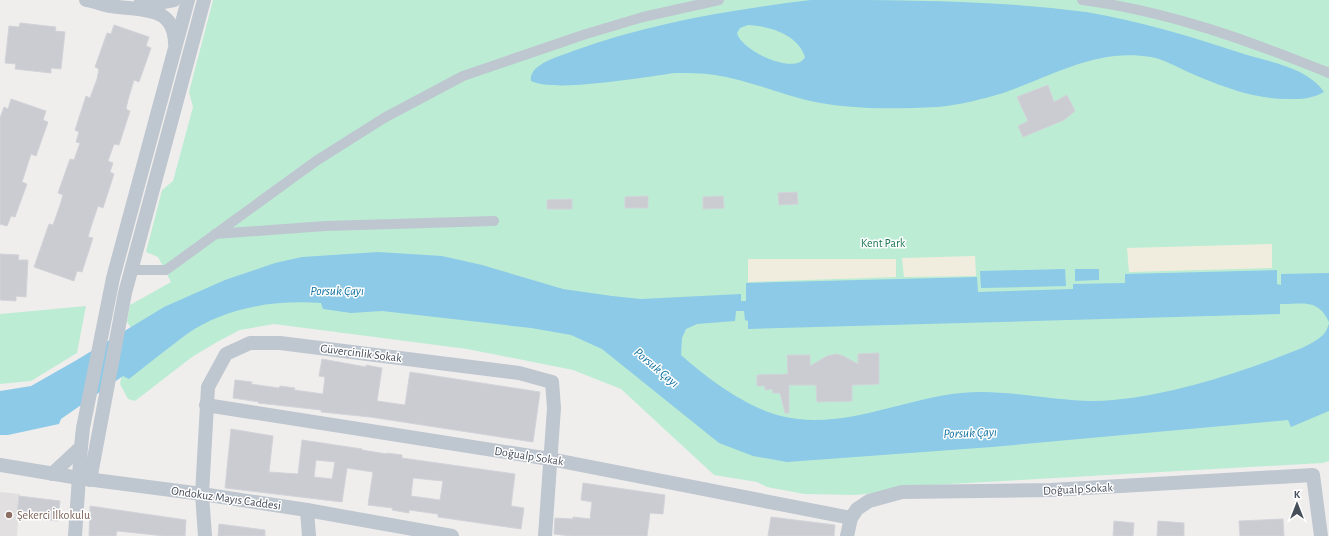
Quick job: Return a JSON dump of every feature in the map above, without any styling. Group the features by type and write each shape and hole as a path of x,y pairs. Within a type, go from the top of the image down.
{"street":[{"path":"131,270 166,270 316,161 384,118 428,93 463,76 586,34 643,17 719,0"},
{"path":"1082,0 1152,13 1214,30 1272,50 1329,74"},
{"path":"75,536 84,479 101,422 131,270 203,5 179,2 90,1"},
{"path":"90,1 109,6 157,12 166,18 198,26"},
{"path":"84,479 81,447 83,428 100,341 113,278 182,22 179,2"},
{"path":"166,18 174,30 175,47"},
{"path":"215,234 325,226 494,221"},
{"name":"Güvercinlik Sokak","path":"205,536 202,494 208,387 226,354 250,343 280,343 519,373 552,382 554,408 550,459"},
{"name":"Doğualp Sokak","path":"206,405 550,459 851,518 857,509 869,501 902,492 1052,490 1313,475 1321,536"},
{"path":"52,474 81,447"},
{"path":"545,536 550,459"},
{"name":"Ondokuz Mayıs Caddesi","path":"0,465 84,479 202,494 307,510 452,536"},
{"path":"307,510 309,536"},
{"path":"847,536 851,518"}],"shaded area":[{"name":"Şekerci İlkokulu","path":"0,492 20,494 17,536 0,536"}],"green space":[{"name":"Kent Park","path":"213,0 1329,0 1329,461 1323,463 896,487 884,492 856,495 804,494 767,487 757,482 714,475 621,389 573,370 467,349 274,324 240,330 192,357 135,401 128,399 120,384 131,328 127,322 130,305 171,282 158,257 146,252 162,190 173,181 193,107 189,92"},
{"path":"86,306 77,353 31,381 0,384 0,314"}],"sand":[{"path":"1272,244 1272,268 1129,272 1127,248"},
{"path":"975,256 976,276 904,277 902,258"},
{"path":"748,259 896,259 896,277 748,282"}],"water":[{"path":"811,0 880,0 1018,5 1086,12 1166,30 1277,63 1308,77 1324,92 1302,99 1262,97 1225,87 1160,59 1131,55 1112,56 1094,60 1059,71 1006,92 981,99 937,107 888,108 839,106 806,100 727,77 700,73 675,73 579,85 543,84 531,81 531,75 540,65 554,58 602,41 661,25 720,13","holes":["748,25 765,27 789,37 796,42 805,57 800,62 791,64 781,63 758,54 748,47 737,33 740,28"]},
{"name":"Porsuk Çayı","path":"378,252 442,256 482,265 563,289 641,299 741,294 741,301 746,301 746,283 977,277 978,292 1073,289 1073,284 1125,283 1125,274 1277,270 1277,284 1281,285 1281,274 1329,273 1329,322 1320,309 1310,304 1280,304 1280,314 748,329 748,321 745,320 744,311 736,311 735,321 697,324 686,329 682,338 681,355 715,382 754,406 781,416 804,420 826,420 849,417 939,396 961,393 999,393 1094,401 1134,398 1195,385 1300,349 1323,335 1329,323 1329,411 1291,427 1288,420 992,447 787,462 753,456 719,443 602,349 571,335 531,328 382,311 351,313 323,309 321,303 303,302 268,304 251,307 218,317 187,334 129,379 123,376 61,419 59,424 8,435 0,435 0,391 31,386 164,307 225,280 275,263 302,257"},
{"path":"1065,269 1066,286 981,288 980,271"},
{"path":"1075,269 1099,269 1099,280 1075,281"}],"building":[{"path":"20,23 56,27 55,31 65,32 61,69 51,68 51,73 15,69 16,64 5,63 9,26 19,27"},
{"path":"114,25 149,37 146,46 151,48 139,82 134,80 126,109 130,111 119,145 114,144 108,161 113,163 110,172 114,174 103,208 98,206 91,227 88,237 93,238 82,272 77,271 74,281 34,267 49,224 53,225 60,205 63,195 58,193 70,159 74,160 80,143 76,142 79,132 75,130 86,96 90,98 97,79 99,69 95,67 107,33 111,34"},
{"path":"1048,85 1054,102 1067,95 1075,111 1064,120 1023,137 1018,126 1028,121 1017,97"},
{"path":"11,99 46,111 43,120 48,122 36,156 31,154 22,182 27,184 15,217 11,216 7,226 0,224 0,118 4,107 8,109"},
{"path":"797,192 798,204 779,205 778,193"},
{"path":"648,196 648,208 625,208 625,197"},
{"path":"723,196 724,208 703,209 703,197"},
{"path":"572,199 572,209 547,209 547,200"},
{"path":"0,254 19,255 18,260 28,260 26,297 16,296 16,301 0,300"},
{"path":"879,353 879,384 852,385 852,401 817,402 816,385 789,385 789,413 785,413 780,393 773,393 772,389 765,390 765,386 757,386 757,375 788,374 787,355 810,355 810,366 827,356 836,354 858,364 858,354"},
{"path":"322,359 366,367 366,365 382,368 377,401 405,405 410,372 540,392 533,442 370,417 321,412 321,410 258,403 259,402 233,398 235,380 279,388 280,386 295,388 294,390 323,394 325,377 319,376"},
{"path":"231,429 273,436 269,472 298,474 302,440 387,454 402,455 402,458 515,474 511,506 524,508 521,529 438,517 438,514 409,510 409,513 392,510 393,508 368,505 373,472 347,468 342,502 225,488","holes":["316,460 335,462 332,479 314,477","413,478 443,481 440,500 411,496"]},
{"path":"583,483 665,495 663,514 650,513 647,536 571,536 554,534 555,518 573,519 573,517 590,519 592,502 581,500"},
{"path":"19,496 60,501 58,521 17,516"},
{"path":"90,506 186,520 185,536 165,536 117,531 116,536 89,536"},
{"path":"771,517 835,525 834,536 768,536"},
{"path":"1283,519 1284,536 1240,536 1239,521"},
{"path":"1114,521 1134,523 1133,536 1113,536"},
{"path":"1158,521 1184,523 1184,536 1157,536"},
{"path":"219,524 265,530 265,536 218,536"}],"place":[{"name":"Şekerci İlkokulu","path":"9,515"}]}
